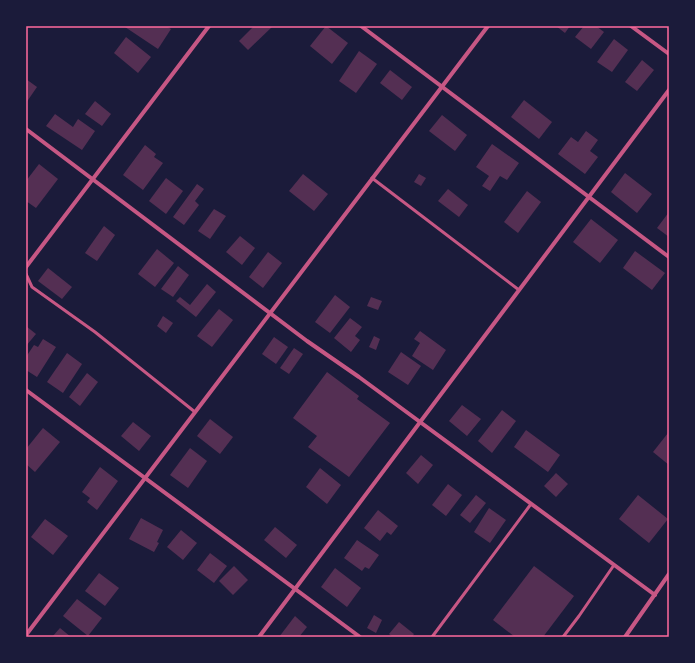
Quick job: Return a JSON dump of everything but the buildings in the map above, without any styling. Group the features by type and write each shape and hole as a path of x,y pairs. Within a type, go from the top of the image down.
{"street":[{"path":"26,267 209,26"},
{"path":"361,26 669,257"},
{"path":"26,635 488,26"},
{"path":"631,26 669,54"},
{"path":"259,637 669,90"},
{"path":"26,129 270,313 655,595"},
{"path":"26,390 360,637"},
{"path":"625,637 669,574"}],"lane":[{"path":"372,178 519,290"},
{"path":"26,274 32,287 95,332 195,412"},
{"path":"432,637 531,504"},
{"path":"563,637 614,565"}]}
